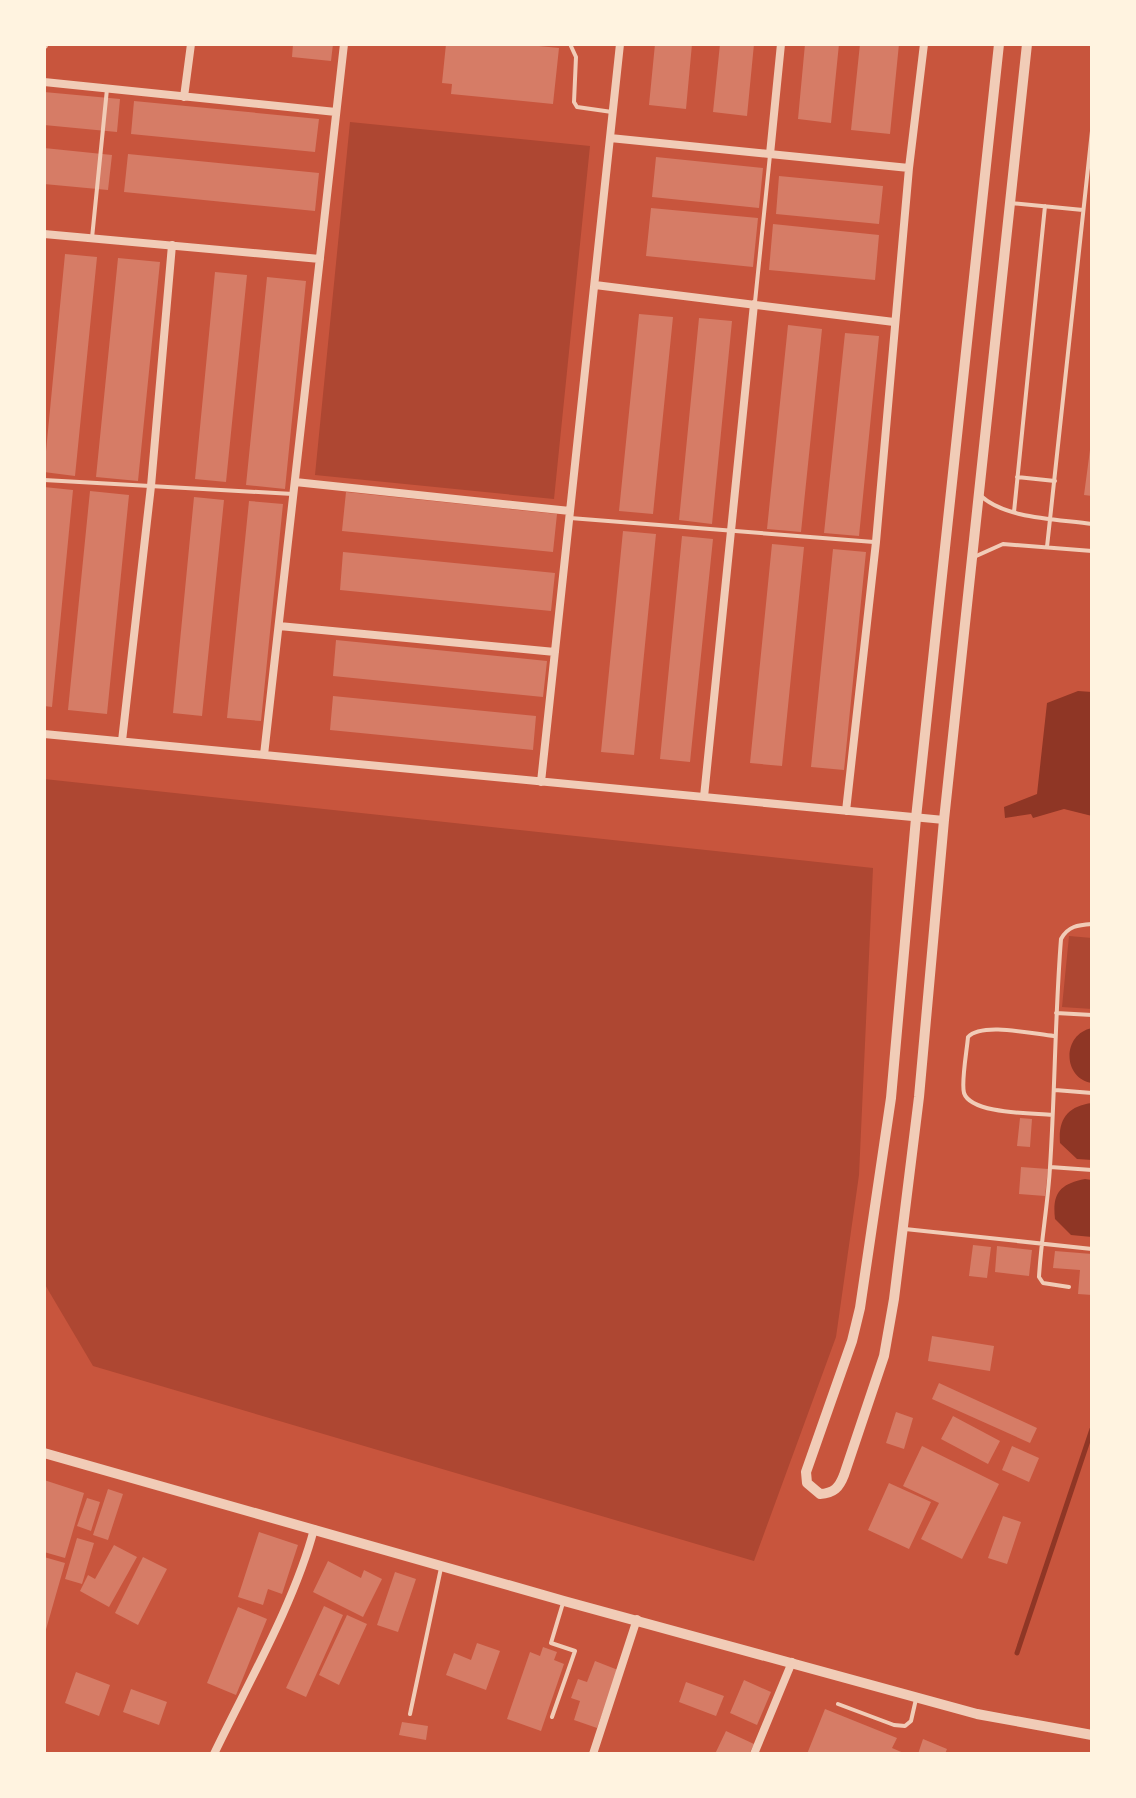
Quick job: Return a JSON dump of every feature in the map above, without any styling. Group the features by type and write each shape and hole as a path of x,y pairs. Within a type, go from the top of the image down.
{"street":[{"path":"184,97 191,44"},
{"path":"264,755 344,44"},
{"path":"541,782 620,44"},
{"path":"770,154 781,44"},
{"path":"846,811 876,542 894,322 924,44"},
{"path":"999,44 916,818 891,1098 865,1287 852,1341 806,1472 807,1483 820,1494 831,1494 839,1486 884,1356 919,1097 944,820 1027,44"},
{"path":"44,82 336,112"},
{"path":"610,138 909,168"},
{"path":"44,234 320,259"},
{"path":"122,741 151,486 172,245"},
{"path":"595,285 894,322"},
{"path":"704,797 754,304"},
{"path":"295,482 570,515"},
{"path":"279,626 555,652"},
{"path":"44,734 944,820"},
{"path":"44,1453 564,1601 977,1714 1092,1735"},
{"path":"214,1754 282,1613 314,1529"},
{"path":"593,1754 637,1619"},
{"path":"754,1754 792,1662"}],"lane":[{"path":"570,44 576,57 574,102 577,107 613,112"},
{"path":"92,238 107,89"},
{"path":"1047,547 1092,131"},
{"path":"754,304 770,154"},
{"path":"1010,203 1083,210"},
{"path":"1014,512 1045,206"},
{"path":"1017,477 1055,481"},
{"path":"44,480 293,494"},
{"path":"979,494 991,506 1007,511 1092,524"},
{"path":"570,515 731,532 876,542"},
{"path":"972,558 1003,544 1092,551"},
{"path":"1069,1287 1043,1283 1039,1277 1040,1244 1045,1229 1050,1167 1061,939 1065,931 1076,925 1092,924"},
{"path":"1056,1013 1092,1015"},
{"path":"1052,1115 982,1108 971,1102 964,1093 968,1037 974,1031 986,1029 1054,1036"},
{"path":"1055,1090 1092,1093"},
{"path":"1050,1167 1092,1170"},
{"path":"902,1229 1092,1249"},
{"path":"410,1714 442,1565"},
{"path":"552,1717 575,1651 551,1643 564,1601"},
{"path":"838,1704 894,1725 905,1726 911,1721 916,1697"}],"shaded area":[{"path":"350,122 590,146 554,499 315,475"},
{"path":"1078,691 1092,692 1092,816 1064,809 1033,818 1031,814 1005,818 1004,807 1037,794 1047,703"},
{"path":"44,779 873,868 859,1175 836,1337 754,1561 93,1366 44,1283"},
{"path":"1069,936 1092,938 1092,1009 1062,1007"},
{"path":"1092,1028 1092,1083 1075,1073 1070,1056 1075,1038"},
{"path":"1092,1103 1092,1160 1077,1159 1060,1143 1061,1127 1071,1111"},
{"path":"1092,1180 1092,1237 1071,1235 1055,1219 1055,1202 1060,1191 1069,1184"}],"building":[{"path":"293,44 333,44 331,61 292,57"},
{"path":"446,44 519,44 559,48 553,104 451,94 452,84 442,83"},
{"path":"655,44 692,44 686,109 649,105"},
{"path":"720,44 754,44 747,116 713,112"},
{"path":"805,44 839,44 831,123 798,119"},
{"path":"860,44 899,44 890,134 851,130"},
{"path":"44,92 120,99 117,132 44,125"},
{"path":"134,101 319,119 315,152 131,134"},
{"path":"44,148 112,155 108,190 44,184"},
{"path":"128,154 319,173 315,211 124,192"},
{"path":"656,157 763,168 759,208 652,197"},
{"path":"779,176 883,186 879,224 776,214"},
{"path":"651,208 758,218 753,267 646,256"},
{"path":"773,224 879,235 875,280 769,270"},
{"path":"65,254 97,257 75,476 44,472"},
{"path":"118,258 160,262 138,481 96,477"},
{"path":"215,272 247,275 226,482 195,479"},
{"path":"267,277 306,281 285,489 246,485"},
{"path":"639,314 673,317 653,514 619,511"},
{"path":"699,318 732,321 712,524 679,520"},
{"path":"788,325 822,329 801,532 767,529"},
{"path":"845,333 879,336 859,536 824,533"},
{"path":"1092,451 1092,496 1084,495"},
{"path":"44,487 73,490 52,707 44,706"},
{"path":"90,491 129,495 107,714 68,710"},
{"path":"346,492 557,514 553,552 342,531"},
{"path":"194,497 224,500 202,716 173,713"},
{"path":"249,501 283,504 261,721 227,718"},
{"path":"623,531 656,534 634,755 601,752"},
{"path":"682,536 713,539 690,762 660,759"},
{"path":"772,544 804,547 782,766 750,763"},
{"path":"833,549 866,552 844,770 811,767"},
{"path":"343,552 555,573 551,611 340,590"},
{"path":"336,640 547,661 543,697 333,676"},
{"path":"333,696 536,716 533,750 330,730"},
{"path":"1020,1118 1032,1119 1030,1147 1017,1146"},
{"path":"1021,1167 1048,1169 1045,1196 1019,1194"},
{"path":"973,1245 991,1247 987,1278 969,1276"},
{"path":"997,1246 1032,1250 1029,1276 995,1272"},
{"path":"1055,1251 1092,1254 1092,1295 1078,1294 1080,1270 1053,1268"},
{"path":"932,1336 994,1346 990,1371 928,1361"},
{"path":"939,1383 1037,1428 1030,1443 932,1399"},
{"path":"896,1412 913,1418 904,1449 886,1443"},
{"path":"953,1416 1000,1441 988,1464 941,1439"},
{"path":"922,1446 999,1484 962,1559 921,1539 939,1503 903,1486"},
{"path":"1012,1446 1039,1458 1029,1482 1002,1470"},
{"path":"44,1480 84,1493 65,1558 44,1552"},
{"path":"889,1483 931,1502 909,1549 868,1530"},
{"path":"108,1489 123,1494 108,1540 93,1535"},
{"path":"87,1498 100,1502 91,1531 77,1526"},
{"path":"1003,1516 1021,1522 1007,1564 988,1558"},
{"path":"259,1532 298,1545 282,1594 268,1589 263,1605 238,1597"},
{"path":"77,1538 94,1543 82,1584 65,1579"},
{"path":"114,1545 137,1557 109,1607 80,1591 88,1575 95,1579"},
{"path":"44,1557 65,1563 45,1633 44,1633"},
{"path":"143,1557 167,1569 138,1625 115,1613"},
{"path":"328,1561 361,1578 364,1570 382,1579 363,1617 313,1592"},
{"path":"395,1572 416,1579 398,1632 377,1625"},
{"path":"324,1606 343,1615 306,1697 286,1688"},
{"path":"238,1607 267,1619 236,1695 207,1683"},
{"path":"347,1615 367,1624 339,1685 319,1675"},
{"path":"477,1643 500,1651 486,1690 446,1675 454,1653 471,1660"},
{"path":"543,1647 557,1652 554,1660 564,1664 541,1731 507,1719 530,1652 540,1656"},
{"path":"595,1661 618,1670 597,1728 574,1720 580,1701 571,1698 578,1679 587,1682"},
{"path":"76,1672 110,1685 99,1716 65,1703"},
{"path":"744,1680 771,1692 757,1725 730,1713"},
{"path":"686,1682 724,1696 716,1716 679,1702"},
{"path":"131,1689 167,1702 159,1725 123,1712"},
{"path":"825,1709 897,1738 892,1748 906,1754 807,1754"},
{"path":"402,1722 428,1726 426,1740 399,1735"},
{"path":"726,1731 754,1744 749,1754 715,1754"},
{"path":"923,1739 947,1749 945,1754 918,1754"}],"waterway":[{"path":"1017,1653 1092,1429"}]}
